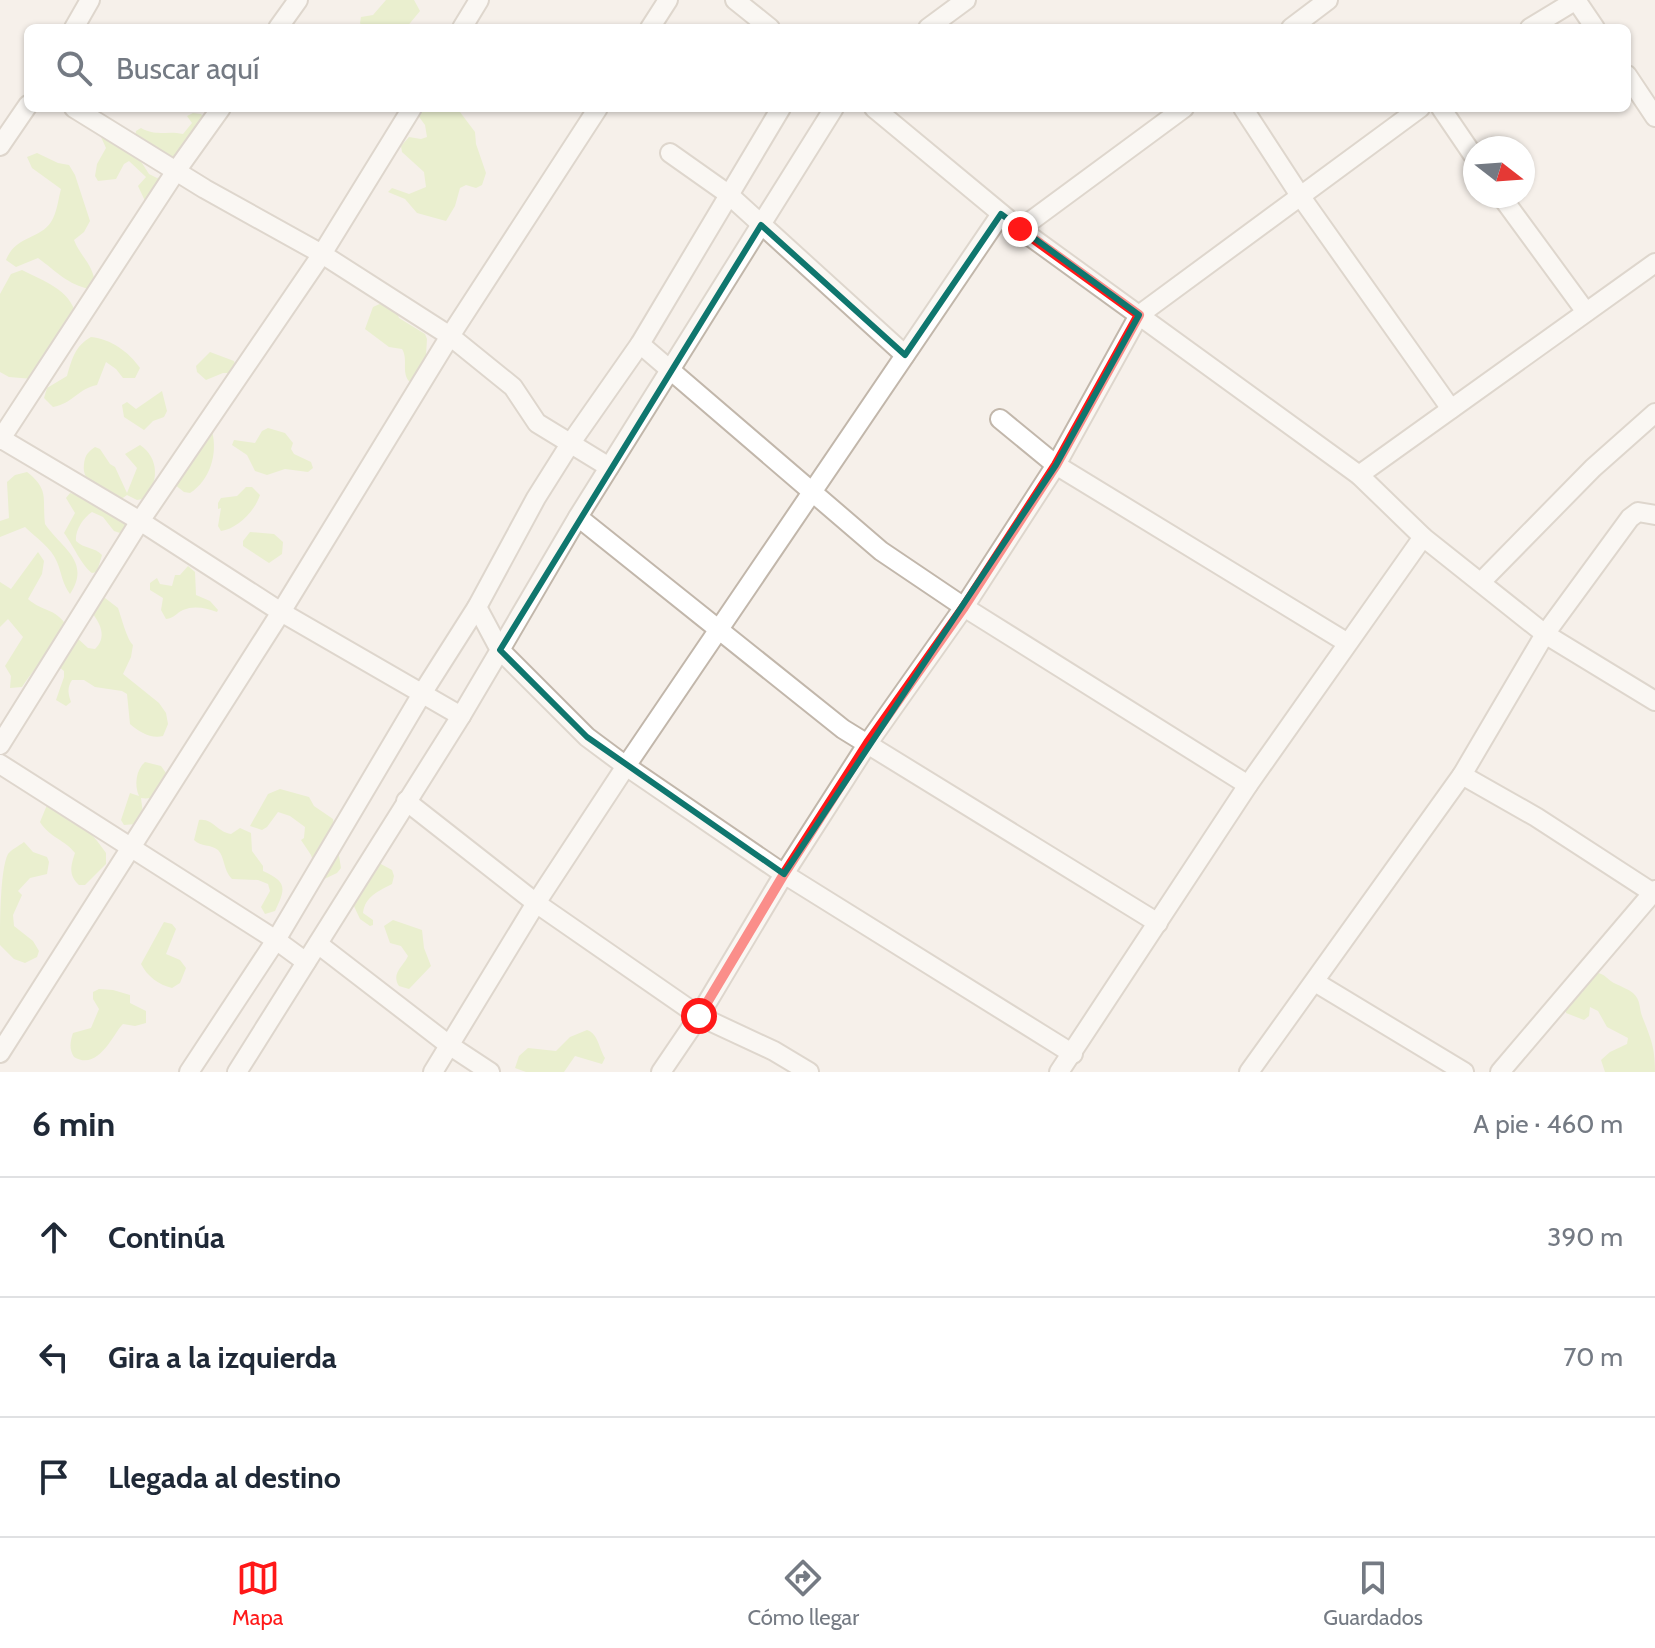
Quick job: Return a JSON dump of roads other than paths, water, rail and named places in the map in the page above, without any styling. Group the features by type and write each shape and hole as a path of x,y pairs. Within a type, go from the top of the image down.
{"street":[{"path":"76,24 90,0"},
{"path":"281,24 298,0"},
{"path":"464,24 479,0"},
{"path":"653,24 668,0"},
{"path":"735,0 765,24"},
{"path":"933,24 965,0"},
{"path":"1296,24 1328,0"},
{"path":"1537,24 1576,0 1592,24"},
{"path":"1631,81 1655,117"},
{"path":"2,139 24,110"},
{"path":"80,112 176,171 322,254 450,336 513,387 537,423 609,467"},
{"path":"218,112 0,439 140,521 281,612 461,716"},
{"path":"0,745 140,521 322,254 410,112"},
{"path":"0,1053 281,612 450,336 595,112"},
{"path":"189,1072 276,940 477,607 536,498 640,344 779,112"},
{"path":"237,1072 461,716 578,517 832,112"},
{"path":"879,112 1020,229 1359,475 1423,537 1545,634 1655,701"},
{"path":"1020,229 1179,112"},
{"path":"1246,112 1301,197 1451,409"},
{"path":"661,1072 868,743 964,607 1056,465 1139,315 1415,112"},
{"path":"1444,112 1463,140"},
{"path":"670,153 728,194 905,355"},
{"path":"1510,208 1586,312"},
{"path":"433,1072 536,903 626,766 1001,214"},
{"path":"1359,475 1649,268 1655,288"},
{"path":"640,344 881,551 964,607 1248,785"},
{"path":"1481,582 1593,468 1655,413"},
{"path":"1000,419 1056,465 1346,642"},
{"path":"1249,1072 1462,775 1545,634 1630,518 1638,512 1655,515"},
{"path":"578,517 843,729 1158,923"},
{"path":"1059,1072 1248,785 1423,537"},
{"path":"477,607 500,650 587,737 784,874 1073,1054"},
{"path":"0,764 306,962"},
{"path":"1462,775 1536,817 1654,892 1500,1072"},
{"path":"406,801 536,903 699,1016 774,1051 809,1072"},
{"path":"318,944 449,1045 490,1072"},
{"path":"1315,982 1464,1072"}]}
